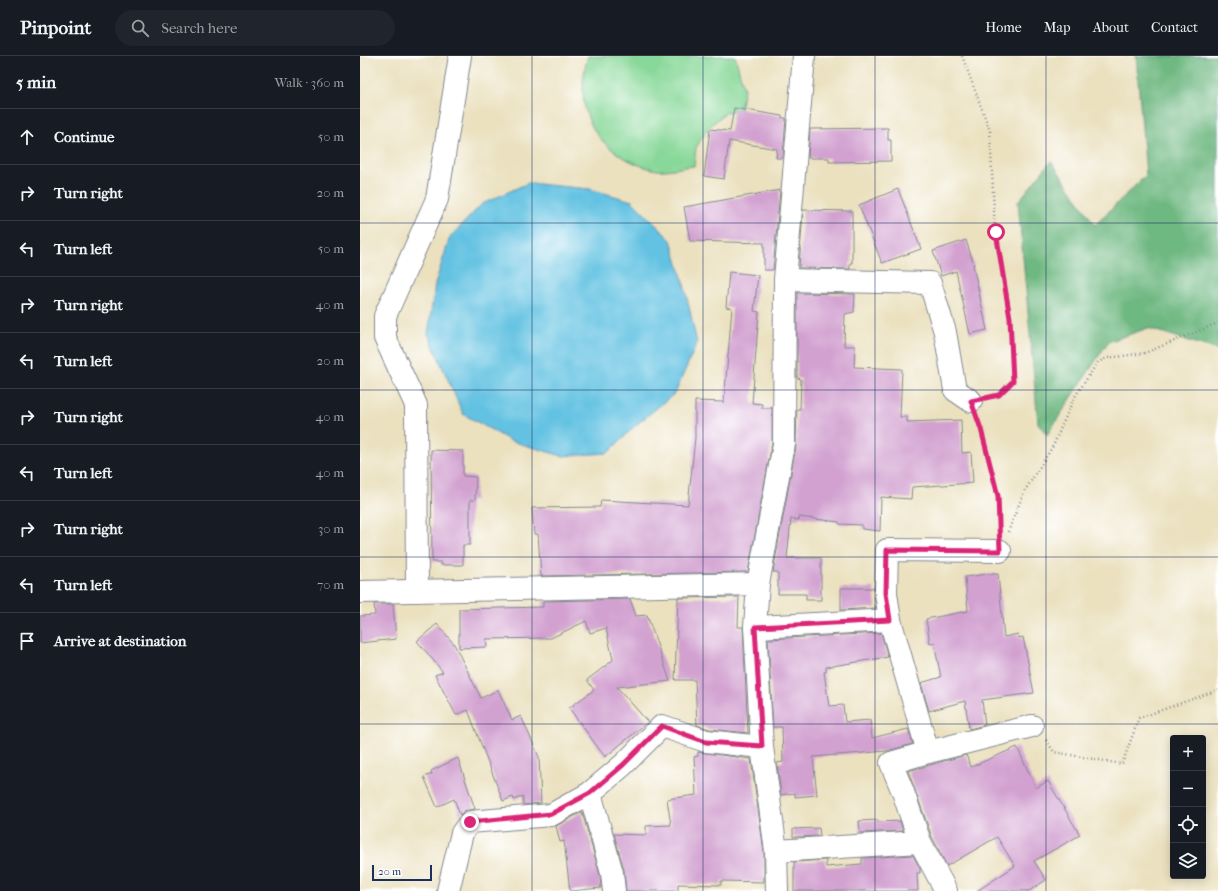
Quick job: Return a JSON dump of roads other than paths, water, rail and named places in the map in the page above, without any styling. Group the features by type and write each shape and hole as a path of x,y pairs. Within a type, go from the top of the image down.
{"street":[{"path":"417,591 416,406 385,338 385,316 437,199 460,56"},
{"path":"777,891 776,851 762,746 755,627 758,584 784,444 785,280 804,56"},
{"path":"785,280 930,283 945,332 955,390 971,401"},
{"path":"928,752 890,620 886,593 887,550 1000,551"},
{"path":"360,592 758,584"},
{"path":"755,627 890,620"},
{"path":"448,891 462,833 470,822 551,814 590,793 623,765 662,726 706,742 762,746"},
{"path":"946,891 920,842 903,792 891,763 928,752 1032,726"},
{"path":"590,793 613,882"},
{"path":"776,851 920,842"}],"water":[{"path":"528,183 590,189 632,201 671,240 684,284 697,343 675,393 635,426 608,453 562,456 511,441 463,414 428,334 435,284 450,237 482,204"}]}
